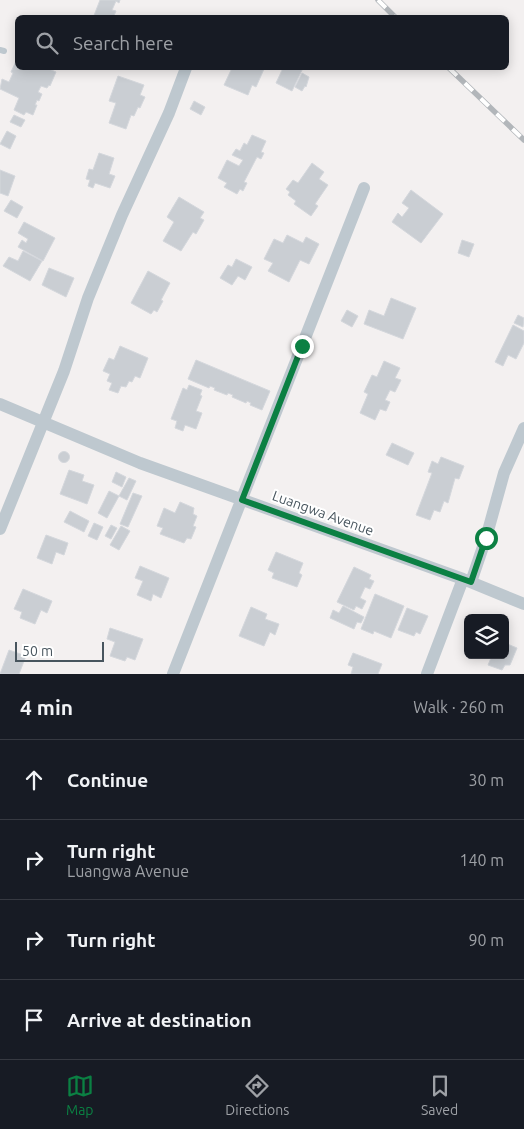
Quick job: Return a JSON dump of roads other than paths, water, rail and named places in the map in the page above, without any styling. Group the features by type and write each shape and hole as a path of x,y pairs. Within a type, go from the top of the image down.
{"street":[{"path":"0,529 64,370 88,298 122,215 169,113 185,70"},
{"path":"174,674 364,188"},
{"name":"Luangwa Avenue","path":"0,404 140,463 467,580 524,604"},
{"path":"427,674 486,538 504,473 524,428"}],"railway":[{"path":"378,0 393,15"},
{"path":"451,70 524,140"}]}
